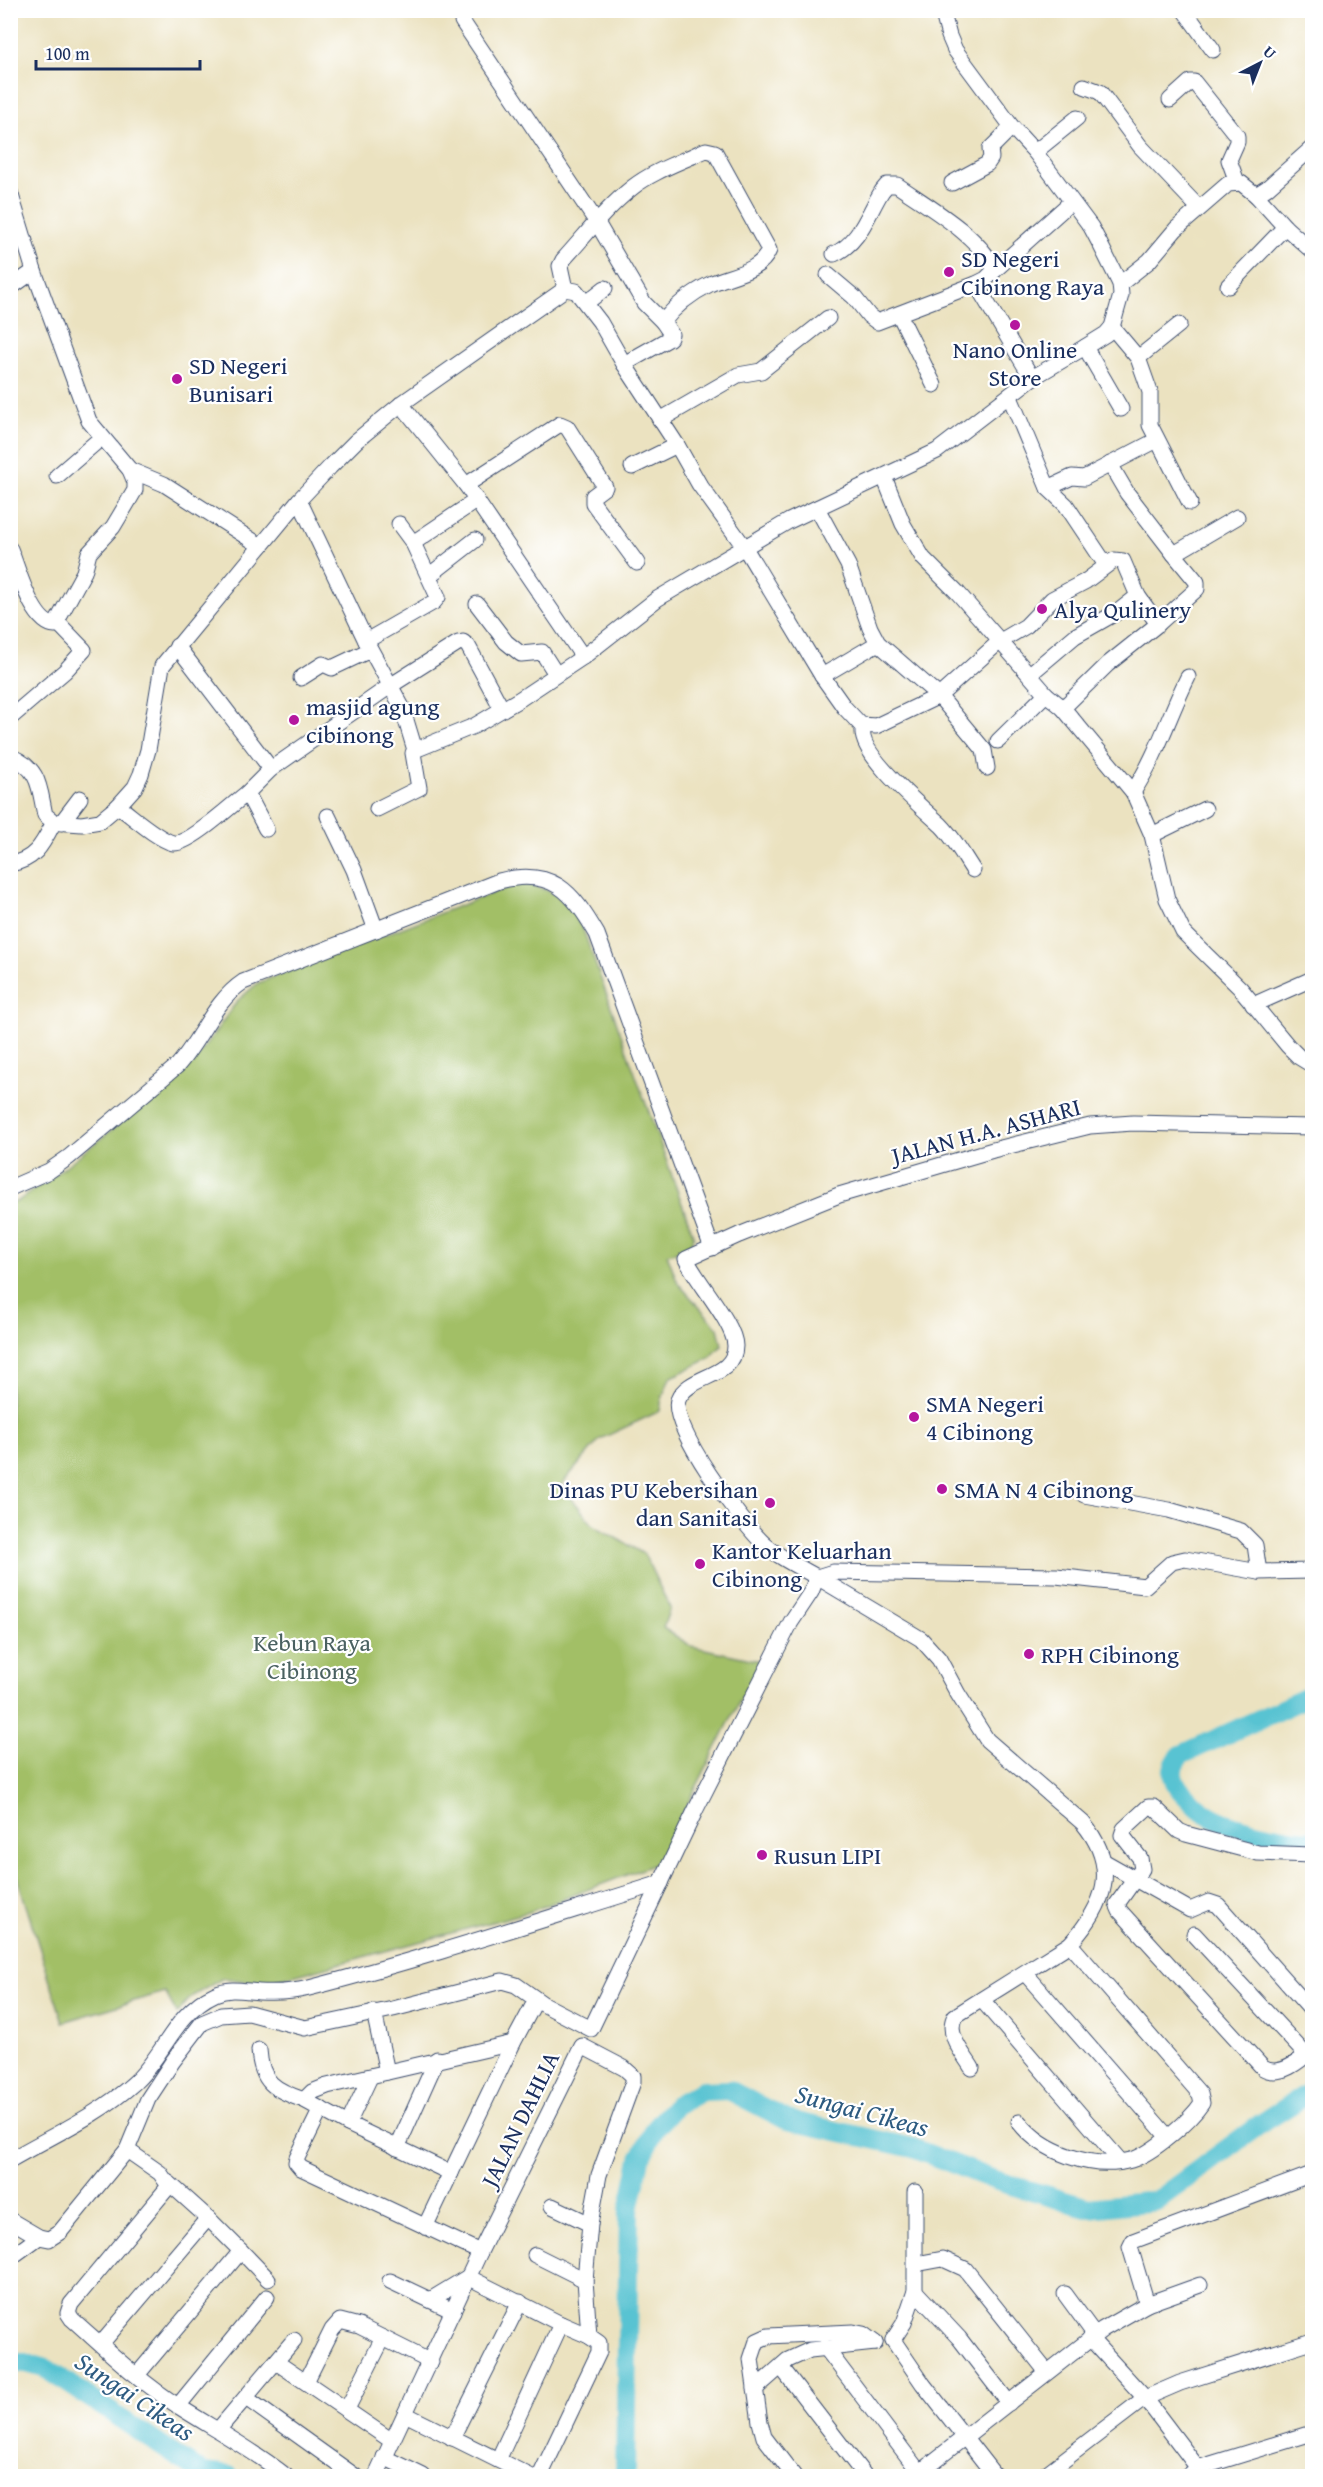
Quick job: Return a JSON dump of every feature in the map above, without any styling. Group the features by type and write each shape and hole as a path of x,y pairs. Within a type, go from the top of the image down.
{"street":[{"path":"415,750 474,726 502,709 583,657 657,598 789,521 937,451 1032,378 1086,347 1106,334 1112,327 1121,295 1120,284 1091,227 955,50 942,10"},
{"path":"1184,10 1213,50"},
{"path":"462,21 596,221 644,303 663,322 671,334 668,340 624,364"},
{"path":"1170,100 1190,82 1194,82 1237,136 1237,142 1229,160 1237,182"},
{"path":"1084,86 1100,92 1140,146 1199,208"},
{"path":"1035,152 1077,118"},
{"path":"952,183 987,164 991,158 990,149 1012,127"},
{"path":"1256,195 1312,148"},
{"path":"565,289 560,266 596,221 639,183 706,150 711,150 717,155 769,250 763,262 709,285 673,309 663,322"},
{"path":"1120,284 1149,261 1176,229 1199,208 1228,184 1237,182 1256,195 1284,227 1312,251"},
{"path":"834,254 853,242 882,191 892,184 897,184 975,243 988,256 995,270"},
{"path":"10,192 34,271 89,421 130,470 135,482 131,498 113,526 89,553 84,572 57,622 51,625 43,620 27,595 10,549"},
{"path":"828,275 854,297 873,320 885,320 986,279 1071,202"},
{"path":"1228,286 1284,227"},
{"path":"10,288 34,271"},
{"path":"976,284 1032,378"},
{"path":"586,303 605,288"},
{"path":"10,756 23,764 38,780 42,789 45,815 58,822 91,823 100,820 118,806 135,788 141,774 148,750 160,672 177,646 299,500 356,441 401,404 565,289 576,291 600,322 699,484 745,548 822,676 854,720 864,727 876,726 939,696 999,642 1026,626 1055,597 1086,581 1114,560 1123,561 1138,596 1158,624"},
{"path":"899,314 934,385"},
{"path":"660,420 738,375 761,371 828,318"},
{"path":"1138,358 1179,325"},
{"path":"1112,327 1138,358 1150,392 1148,419 1190,503"},
{"path":"1086,347 1121,409"},
{"path":"1010,396 1048,488 1066,505 1106,566"},
{"path":"401,404 477,500 583,657"},
{"path":"466,485 560,424 567,427 605,487 593,496 593,503 637,563"},
{"path":"57,476 101,438"},
{"path":"1048,488 1072,477 1084,478 1157,440"},
{"path":"632,467 677,445"},
{"path":"1063,708 1108,664 1197,589 1195,579 1127,494 1110,464"},
{"path":"130,470 164,484 261,546"},
{"path":"884,477 903,524 915,546 1046,694 1063,708 1133,792 1152,835 1162,886 1183,932 1240,988 1288,1046 1312,1065"},
{"path":"299,500 368,645 402,707 415,750 413,753 419,788 377,809"},
{"path":"413,543 477,500"},
{"path":"817,508 848,565 870,628 878,643 939,696 984,750 987,768"},
{"path":"1174,554 1237,517"},
{"path":"301,678 316,666 323,664 332,668 436,600 438,595 430,575 413,543 399,524"},
{"path":"430,575 475,540"},
{"path":"1030,674 1075,636 1119,611 1138,596"},
{"path":"477,604 506,642 515,650 521,654 542,652 556,674"},
{"path":"10,718 65,671 84,650 57,622"},
{"path":"118,806 162,838 172,843 180,843 192,837 247,793 271,769 349,717 390,686 458,643 463,642 468,646 502,709"},
{"path":"822,676 878,643"},
{"path":"177,646 271,769"},
{"path":"1133,792 1155,755 1172,708 1188,677"},
{"path":"998,741 1046,694"},
{"path":"864,727 863,735 885,773 942,826 973,870"},
{"path":"247,793 266,829"},
{"path":"10,864 31,858 40,849 58,822 80,798"},
{"path":"1152,835 1205,809"},
{"path":"328,816 354,870 376,930"},
{"path":"10,1188 49,1171 69,1157 177,1066 189,1053 221,1004 237,985 499,881 520,875 542,878 571,895 597,934 712,1248"},
{"path":"1253,1005 1312,979"},
{"name":"JALAN H.A. ASHARI","path":"817,1577 791,1563 764,1544 747,1526 718,1488 685,1430 678,1411 678,1401 684,1391 725,1367 732,1359 735,1346 728,1324 695,1278 686,1259 776,1220 869,1186 993,1150 1090,1126 1133,1123 1312,1127"},
{"path":"1084,1495 1169,1510 1241,1531 1255,1545 1259,1572"},
{"path":"817,1577 833,1572 1056,1576 1145,1586 1172,1562 1185,1559 1259,1572 1312,1571"},
{"path":"817,1577 912,1632 932,1650 987,1740 1083,1823 1092,1834 1105,1862 1106,1877 1102,1897 1079,1934 1070,1944 955,2016 952,2021 952,2034 972,2068"},
{"path":"582,2046 767,1669 791,1622 811,1592 817,1577"},
{"path":"1194,1934 1309,2053 1293,2065 1275,2072 1269,2071 1258,2063 1117,1907 1119,1900 1142,1869 1142,1863 1122,1835 1124,1829 1149,1807 1154,1808 1179,1831 1186,1834 1258,1853 1312,1855"},
{"path":"1105,1862 1190,1910 1209,1902 1218,1905 1312,2012"},
{"path":"10,2160 104,2106 128,2088 146,2071 180,2021 203,2000 216,1993 230,1989 271,1992 307,1989 661,1883"},
{"path":"1019,2122 1034,2139 1049,2148 1075,2157 1107,2163 1121,2162 1147,2153 1200,2106 1202,2098 1070,1944"},
{"path":"1026,1973 1167,2136"},
{"path":"10,2220 39,2237 49,2239 60,2232 127,2150 148,2099 173,2061 202,2024 221,2015 249,2013 304,2028 502,1981 516,1985 536,2000 591,2029"},
{"path":"425,2227 536,2000"},
{"path":"982,2000 1121,2162"},
{"path":"374,2012 387,2072"},
{"path":"304,2100 312,2092 327,2086 513,2043"},
{"name":"JALAN DAHLIA","path":"376,2476 431,2362 468,2277 582,2046 624,2067 633,2076 633,2082 599,2175 590,2224 585,2280 589,2336 599,2343 599,2352 540,2476"},
{"path":"259,2050 264,2075 278,2090 304,2100 348,2124 451,2173"},
{"path":"398,2148 437,2059"},
{"path":"348,2124 370,2077"},
{"path":"321,2109 297,2158 298,2165 480,2252"},
{"path":"127,2150 160,2173 166,2189 208,2218 268,2279"},
{"path":"1148,2304 1130,2247 1133,2241 1312,2174"},
{"path":"166,2189 68,2308 68,2313 137,2375 178,2406 286,2476"},
{"path":"893,2340 903,2323 915,2292 915,2192"},
{"path":"552,2206 590,2224"},
{"path":"101,2344 208,2218"},
{"path":"10,2258 39,2237"},
{"path":"137,2375 241,2251"},
{"path":"535,2255 585,2280"},
{"path":"916,2264 943,2259 965,2269 1046,2372"},
{"path":"430,2300 468,2277 589,2336"},
{"path":"390,2281 453,2311"},
{"path":"825,2347 918,2474 1092,2336 1121,2317 1148,2304 1200,2285"},
{"path":"915,2292 974,2355 1009,2403"},
{"path":"1065,2294 1092,2336 1145,2398 1197,2474 1312,2433"},
{"path":"178,2406 267,2297"},
{"path":"452,2438 519,2302"},
{"path":"306,2382 332,2330 340,2320 350,2322 431,2362"},
{"path":"498,2460 561,2324"},
{"path":"794,2476 764,2437 751,2359 757,2342 762,2338 853,2332 862,2334 875,2343"},
{"path":"347,2409 383,2338"},
{"path":"218,2430 294,2340"},
{"path":"755,2389 798,2355 825,2347 893,2340"},
{"path":"893,2340 922,2384 995,2476"},
{"path":"1042,2476 1145,2398 1180,2383 1312,2342"},
{"path":"276,2362 392,2440"},
{"path":"781,2367 865,2476"},
{"path":"246,2398 355,2476"},
{"path":"405,2414 530,2476"},
{"path":"384,2457 423,2476"}],"green space":[{"name":"Kebun Raya Cibinong","path":"519,883 532,885 559,897 572,911 584,932 694,1237 688,1249 667,1254 678,1283 718,1328 722,1345 710,1358 670,1378 662,1397 660,1411 600,1439 561,1485 593,1525 644,1554 670,1608 663,1628 691,1646 760,1661 658,1863 529,1912 264,1984 223,1978 191,1997 177,2014 165,1992 63,2022 17,1877 11,1878 10,1204 49,1179 167,1087 194,1062 237,1001 258,983"}],"waterway":[{"name":"Sungai Cikeas","path":"1312,1695 1181,1755 1173,1768 1173,1777 1181,1791 1209,1815 1231,1825 1259,1833 1312,1841"},
{"name":"Sungai Cikeas","path":"625,2476 629,2210 640,2159 655,2129 676,2105 702,2091 729,2090 787,2120 913,2148 997,2181 1089,2208 1156,2201 1259,2125 1312,2091"},
{"name":"Sungai Cikeas","path":"10,2363 26,2363 47,2369 191,2466 204,2473 229,2476"}],"place":[{"name":"SD Negeri Cibinong Raya","path":"949,272"},
{"name":"Nano Online Store","path":"1015,325"},
{"name":"SD Negeri Bunisari","path":"177,379"},
{"name":"Alya Qulinery","path":"1042,609"},
{"name":"masjid agung cibinong","path":"294,720"},
{"name":"SMA Negeri 4 Cibinong","path":"914,1417"},
{"name":"SMA N 4 Cibinong","path":"942,1489"},
{"name":"Dinas PU Kebersihan dan Sanitasi","path":"770,1503"},
{"name":"Kantor Keluarhan Cibinong","path":"700,1564"},
{"name":"RPH Cibinong","path":"1029,1654"},
{"name":"Rusun LIPI","path":"762,1855"}]}
